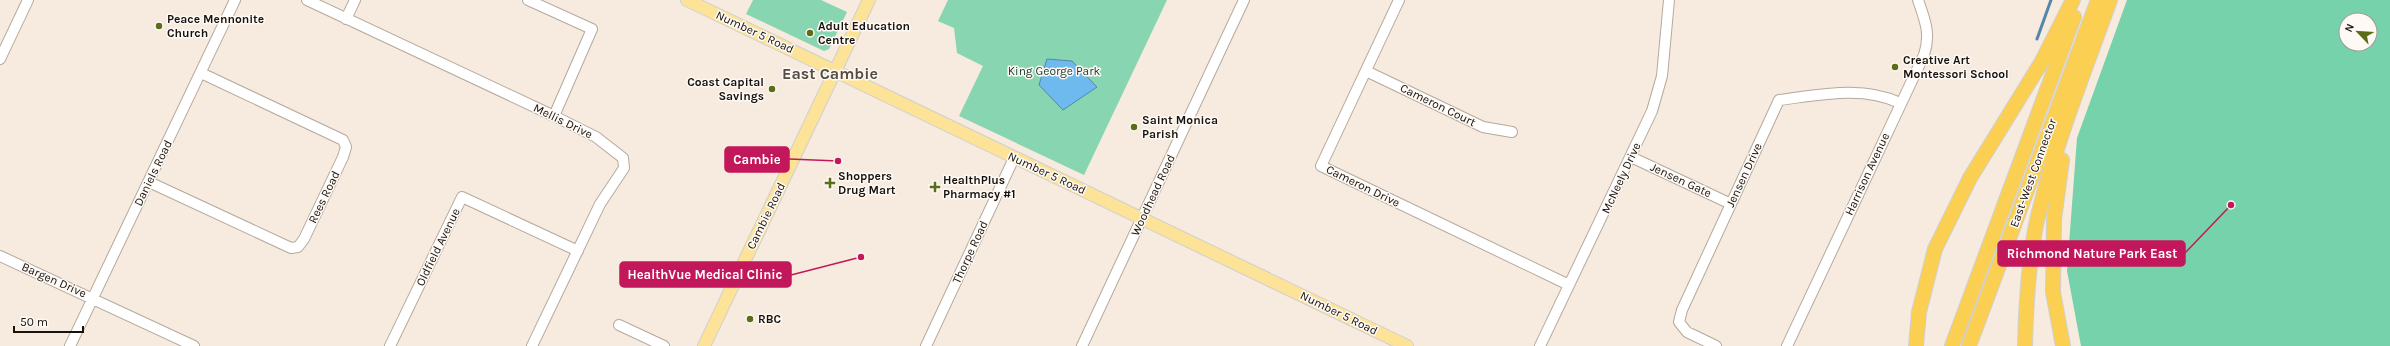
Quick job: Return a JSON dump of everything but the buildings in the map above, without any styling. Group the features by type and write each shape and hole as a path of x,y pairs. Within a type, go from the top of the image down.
{"highway":[{"path":"1916,346 1919,312 1935,249 1970,178 2041,63 2072,0"},
{"name":"East-West Connector","path":"1952,346 2080,0"},
{"name":"East-West Connector","path":"1969,346 2098,0"},
{"path":"2025,346 2028,278 2036,226 2049,175 2110,0"},
{"path":"2062,346 2053,292 2054,220 2058,178 2071,110"}],"main road":[{"name":"Number 5 Road","path":"687,0 1142,218 1389,342 1407,346"},
{"name":"Cambie Road","path":"704,346 869,0"}],"street":[{"path":"0,59 28,0"},
{"name":"Daniels Road","path":"70,346 235,0"},
{"name":"Mellis Drive","path":"307,0 554,116 602,140 620,153 625,164 624,168 600,204 532,346"},
{"path":"346,19 355,0"},
{"path":"528,0 592,29 554,116"},
{"name":"Woodhead Road","path":"1082,346 1244,0"},
{"name":"Cameron Drive","path":"1399,0 1321,166 1569,285"},
{"name":"McNeely Drive","path":"1540,346 1652,111 1662,76 1670,0"},
{"name":"Harrison Avenue","path":"1787,346 1928,43 1928,27 1918,0"},
{"name":"Cameron Court","path":"1366,71 1483,127 1512,132"},
{"name":"Rees Road","path":"149,182 291,248 298,246 304,239 343,157 346,147 343,140 201,73"},
{"name":"Jensen Drive","path":"1716,346 1687,332 1678,322 1682,310 1779,100 1841,93 1884,95 1900,103"},
{"name":"Jensen Gate","path":"1631,157 1731,204"},
{"name":"Thorpe Road","path":"926,346 1014,158"},
{"name":"Oldfield Avenue","path":"390,346 462,197 578,251"},
{"name":"Bargen Drive","path":"0,256 194,346"},
{"path":"619,326 664,346"}],"green space":[{"name":"Adult Education Centre","path":"753,0 821,0 847,12 829,49 824,51 746,14"},
{"name":"King George Park","path":"948,0 1167,0 1084,175 959,116 983,66 957,53 954,28 938,21"},
{"path":"2127,0 2390,0 2390,346 2081,346 2067,271 2077,138"}],"water":[{"path":"1047,59 1072,61 1097,87 1063,110 1039,85"}],"waterway":[{"path":"2037,39 2051,0"}],"place":[{"name":"Peace Mennonite Church","path":"159,26"},
{"name":"Adult Education Centre","path":"810,33"},
{"name":"Creative Art Montessori School","path":"1895,67"},
{"name":"Coast Capital Savings","path":"772,89"},
{"name":"Saint Monica Parish","path":"1134,127"},
{"name":"Cambie","path":"838,161"},
{"name":"Shoppers Drug Mart","path":"830,183"},
{"name":"HealthPlus Pharmacy #1","path":"935,187"},
{"name":"Richmond Nature Park East","path":"2231,205"},
{"name":"HealthVue Medical Clinic","path":"861,257"},
{"name":"RBC","path":"750,319"}],"district":[{"name":"East Cambie","path":"830,73"}]}
